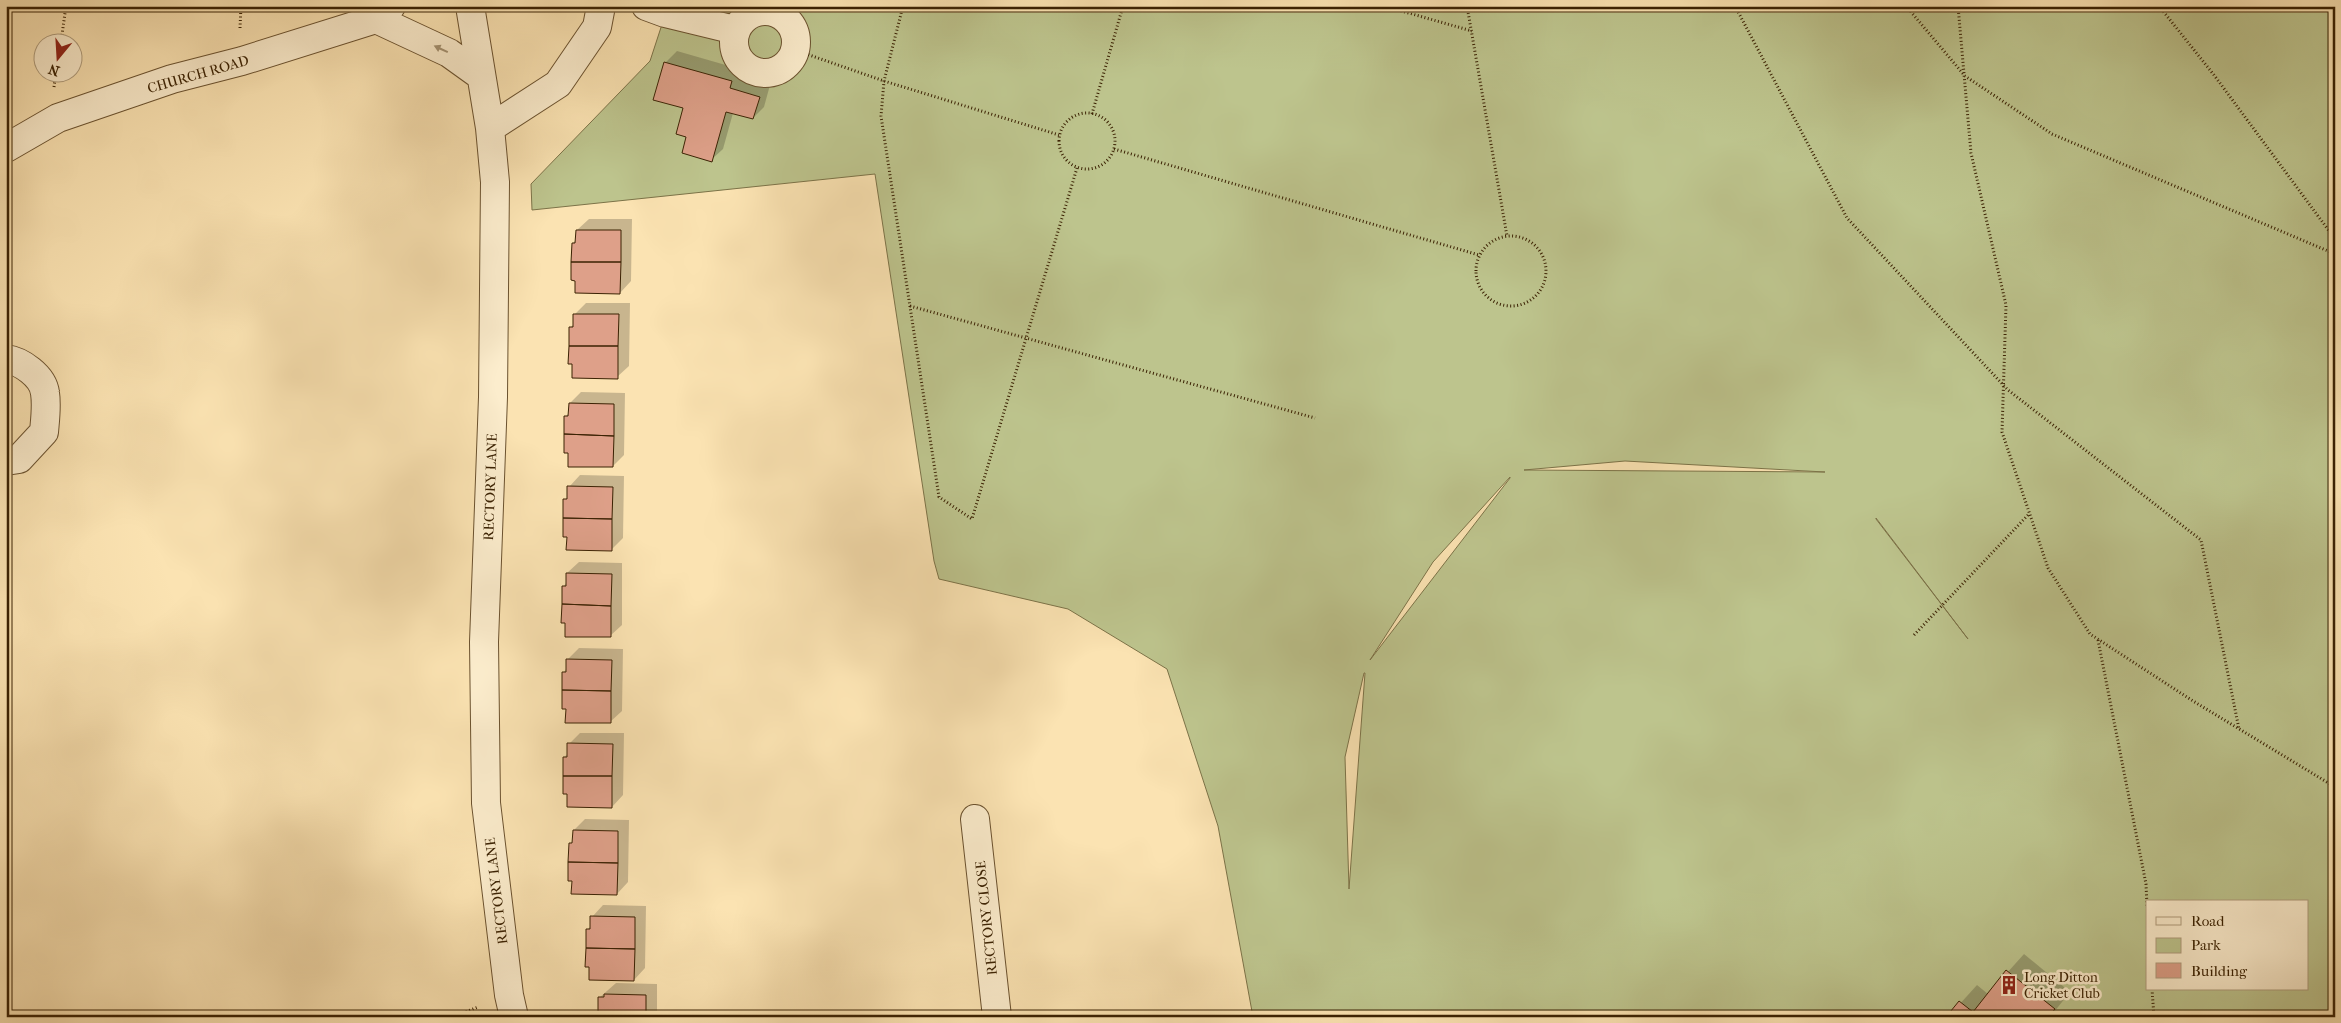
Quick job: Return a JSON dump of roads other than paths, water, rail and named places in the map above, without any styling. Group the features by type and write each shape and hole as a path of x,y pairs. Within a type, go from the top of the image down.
{"street":[{"name":"RECTORY LANE","path":"470,6 490,128 495,182 493,397 484,642 486,804 509,995 514,1017"},
{"path":"490,128 558,84 597,27 601,6"},
{"path":"646,6 665,14 735,30"},
{"path":"767,10 777,13 792,26 796,38 795,50 791,60 782,68 772,73 759,73 749,69 736,55 733,43 735,30 741,20 757,11 767,10"},
{"path":"384,12 482,76"},
{"name":"CHURCH ROAD","path":"6,148 58,118 172,80 242,62 384,12"},
{"path":"6,359 17,360 33,374 45,391 45,414 44,432 31,449 20,459 6,461"},
{"name":"RECTORY CLOSE","path":"975,819 997,1017"}],"place":[{"name":"Long Ditton Cricket Club","path":"2009,985"}]}
